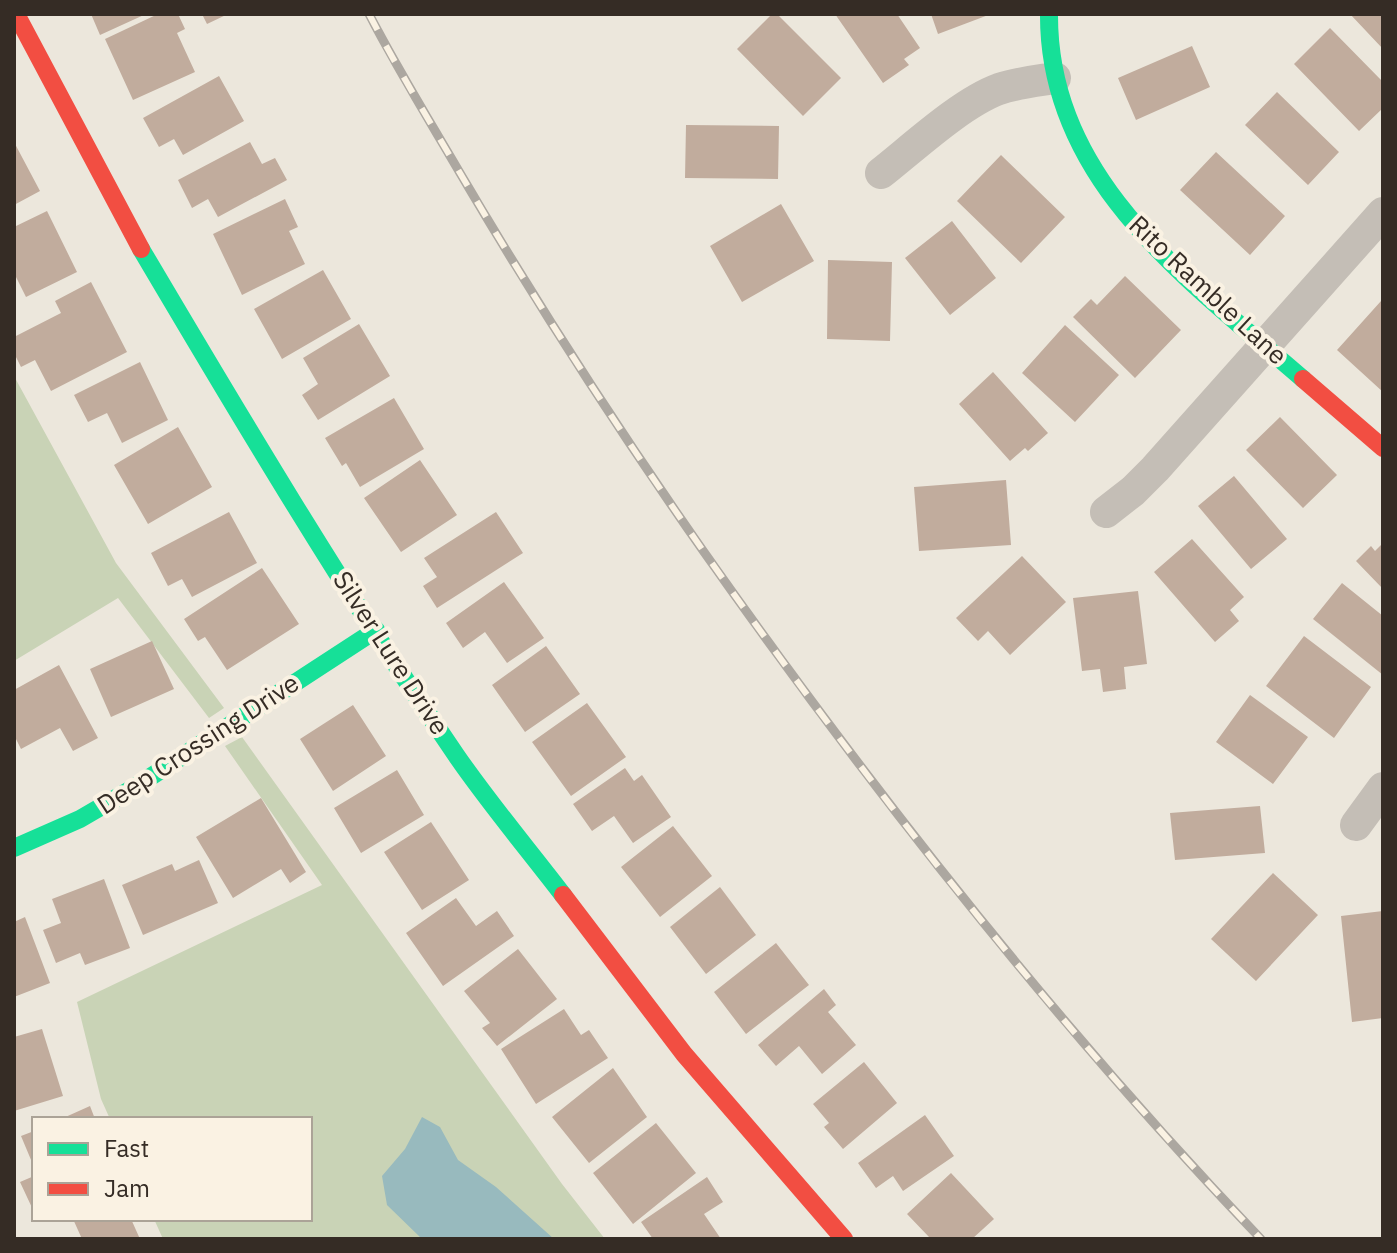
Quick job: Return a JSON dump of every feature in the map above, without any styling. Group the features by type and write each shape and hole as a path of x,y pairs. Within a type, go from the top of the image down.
{"street":[{"name":"Silver Lure Drive","path":"16,14 121,215 275,475 456,755 684,1054 844,1239"},
{"name":"Rito Ramble Lane","path":"1049,14 1048,35 1062,109 1097,177 1158,248 1383,448"},
{"path":"881,173 966,107 996,90 1055,78"},
{"path":"1106,512 1155,469 1383,213"},
{"name":"Deep Crossing Drive","path":"14,848 80,819 135,787 376,630"},
{"path":"1356,825 1383,788"}],"green space":[{"path":"14,376 116,563 224,708 209,718 118,598 14,661"},
{"path":"242,737 562,1184 605,1239 163,1239 155,1221 312,1221 312,1117 109,1117 101,1099 77,1002 322,885 225,746"}],"water":[{"path":"422,1117 440,1127 458,1160 496,1187 554,1239 422,1239 387,1205 382,1176 405,1149"}],"building":[{"path":"91,14 146,14 100,35"},
{"path":"158,14 178,14 185,29 177,33 195,72 133,100 105,39"},
{"path":"202,14 228,14 207,24"},
{"path":"772,14 777,14 841,78 803,116 737,49"},
{"path":"835,14 897,14 920,48 904,59 909,65 883,83"},
{"path":"931,14 991,14 938,34"},
{"path":"1350,14 1383,14 1383,49"},
{"path":"1330,28 1383,82 1383,108 1359,131 1294,64"},
{"path":"1192,46 1210,87 1136,120 1118,78"},
{"path":"219,76 244,121 183,155 174,139 159,147 143,118"},
{"path":"1277,92 1339,152 1308,185 1245,125"},
{"path":"686,125 779,126 778,179 685,178"},
{"path":"14,142 40,191 14,205"},
{"path":"250,142 262,164 275,158 287,180 218,217 208,199 192,208 178,180"},
{"path":"1216,152 1285,216 1250,255 1180,190"},
{"path":"1001,155 1065,217 1021,263 957,201"},
{"path":"285,199 298,227 289,231 305,264 242,295 213,234"},
{"path":"781,204 814,261 742,302 710,246"},
{"path":"47,211 77,272 26,297 14,273 14,227"},
{"path":"952,221 996,278 950,315 905,258"},
{"path":"828,260 892,262 890,341 827,339"},
{"path":"323,270 351,319 282,359 254,309"},
{"path":"1125,276 1181,330 1135,378 1073,317 1091,299 1097,305"},
{"path":"91,282 127,352 51,391 35,360 21,367 14,353 14,337 61,313 55,301"},
{"path":"1381,301 1383,303 1383,392 1337,350"},
{"path":"359,324 390,376 318,420 302,395 318,384 303,358"},
{"path":"1065,325 1119,375 1075,422 1022,373"},
{"path":"140,362 168,420 122,443 107,413 88,422 74,395"},
{"path":"993,372 1048,433 1028,451 1025,448 1010,461 959,404"},
{"path":"394,398 424,449 360,487 346,463 342,466 325,438"},
{"path":"1280,417 1337,475 1303,508 1246,450"},
{"path":"178,427 212,487 148,524 114,465"},
{"path":"420,460 457,515 401,552 364,498"},
{"path":"1234,476 1287,539 1251,569 1198,506"},
{"path":"1006,480 1011,545 919,551 914,487"},
{"path":"229,512 257,563 192,597 182,579 168,586 151,553"},
{"path":"496,512 523,553 437,608 423,586 437,577 424,558"},
{"path":"1192,539 1244,597 1230,610 1239,621 1215,642 1154,572"},
{"path":"1383,543 1383,589 1356,561 1371,546 1375,551"},
{"path":"1022,556 1066,602 1010,655 988,631 978,641 956,618"},
{"path":"262,568 299,624 227,670 205,637 198,641 184,619"},
{"path":"504,582 544,638 507,663 485,632 463,648 446,623"},
{"path":"1342,583 1383,616 1383,675 1313,619"},
{"path":"1138,591 1147,664 1124,667 1126,689 1103,692 1100,669 1082,671 1073,598"},
{"path":"1304,636 1371,687 1334,738 1266,686"},
{"path":"152,641 174,689 111,717 90,669"},
{"path":"546,646 580,694 525,732 492,685"},
{"path":"59,665 98,738 73,751 60,728 21,749 14,735 14,690"},
{"path":"1250,695 1308,737 1273,784 1216,742"},
{"path":"587,703 626,757 571,796 532,742"},
{"path":"353,705 386,756 333,791 300,739"},
{"path":"625,768 634,781 642,775 671,817 633,843 614,816 592,831 573,804"},
{"path":"397,770 424,815 361,853 334,808"},
{"path":"261,798 306,872 290,883 281,869 233,898 196,837"},
{"path":"1260,806 1265,853 1175,860 1170,813"},
{"path":"431,822 469,880 422,910 384,852"},
{"path":"673,826 712,876 660,917 621,867"},
{"path":"199,860 218,903 143,935 122,885 172,864 175,871"},
{"path":"1273,873 1318,915 1256,981 1211,939"},
{"path":"104,879 130,948 85,965 80,953 56,963 43,930 61,923 52,899"},
{"path":"720,887 756,935 706,974 670,927"},
{"path":"456,898 476,926 497,911 514,936 443,986 406,933"},
{"path":"1383,911 1383,1018 1352,1022 1341,916"},
{"path":"25,917 50,983 14,997 14,922"},
{"path":"776,943 809,985 746,1034 714,992"},
{"path":"518,949 557,999 497,1046 482,1028 490,1023 464,991"},
{"path":"824,989 836,1005 828,1012 856,1045 822,1074 799,1046 776,1066 758,1045"},
{"path":"564,1009 581,1035 589,1030 608,1058 536,1104 501,1049"},
{"path":"42,1029 63,1096 14,1111 14,1037"},
{"path":"864,1062 897,1103 843,1149 824,1127 829,1123 813,1104"},
{"path":"613,1068 647,1117 589,1163 552,1117"},
{"path":"90,1106 94,1117 65,1117"},
{"path":"925,1115 954,1156 903,1191 893,1176 876,1188 858,1163"},
{"path":"656,1123 696,1173 633,1224 593,1173"},
{"path":"32,1132 32,1162 21,1136"},
{"path":"951,1173 994,1219 972,1239 927,1239 929,1237 907,1214"},
{"path":"32,1177 32,1208 20,1182"},
{"path":"707,1177 723,1202 704,1214 721,1239 653,1239 641,1222"},
{"path":"74,1221 132,1221 140,1239 82,1239"}],"railway":[{"path":"369,14 425,114 548,318 640,459 768,642 901,819 1040,992 1185,1158 1261,1239"}],"traffic: fast":[{"path":"1049,14 1055,74 1072,128 1099,177 1133,222 1172,264 1303,379"},
{"path":"141,249 294,505 414,693 482,791 563,895"},
{"path":"14,848 80,819 135,787 376,630"}],"traffic: jam":[{"path":"16,14 141,249"},
{"path":"1303,379 1383,448"},
{"path":"563,895 684,1054 844,1239"}]}
